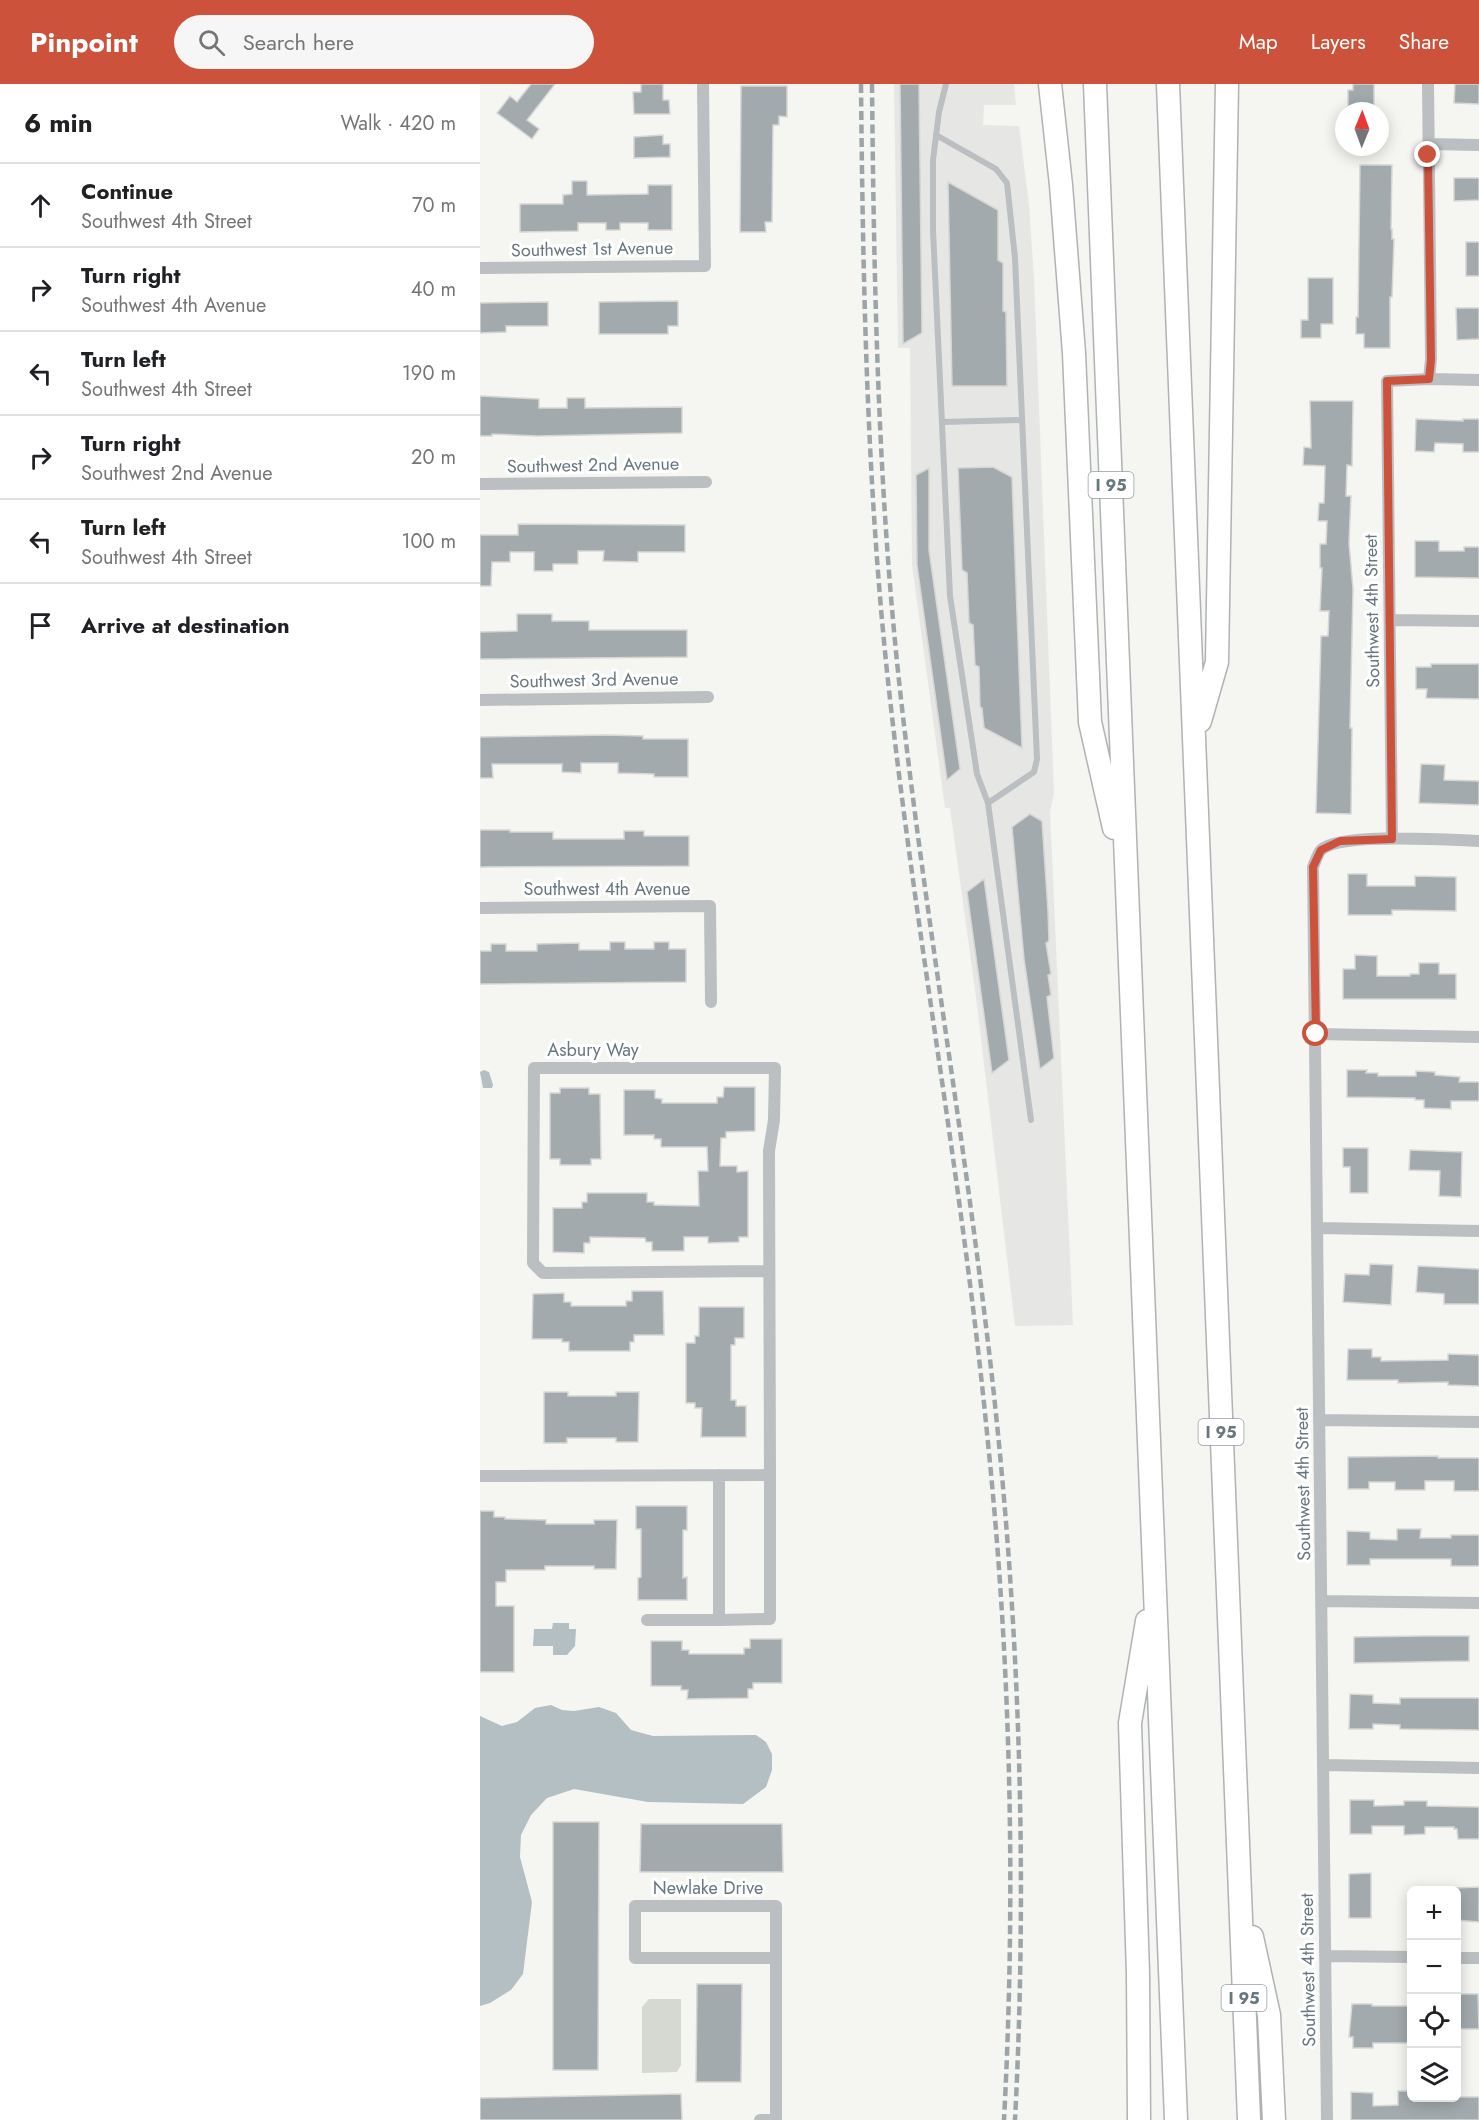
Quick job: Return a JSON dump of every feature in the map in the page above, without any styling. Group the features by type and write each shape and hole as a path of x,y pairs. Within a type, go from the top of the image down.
{"highway":[{"path":"1050,84 1061,185 1074,353 1090,722 1127,885"},
{"name":"I 95","path":"1095,84 1176,2120"},
{"name":"I 95","path":"1168,84 1249,2120"},
{"path":"1194,740 1217,662 1227,84"},
{"path":"1139,2120 1138,1952 1130,1723 1154,1572"},
{"path":"1238,1875 1269,2015 1274,2120"}],"street":[{"name":"Southwest 1st Avenue","path":"480,268 705,266 703,84"},
{"path":"1428,84 1431,360 1429,379 1479,380"},
{"path":"1428,144 1479,145"},
{"name":"Southwest 4th Street","path":"1327,2120 1313,867 1321,850 1340,841 1392,839 1387,381 1429,379"},
{"name":"Southwest 2nd Avenue","path":"480,484 706,482"},
{"path":"1391,620 1479,621"},
{"name":"Southwest 3rd Avenue","path":"480,700 708,697"},
{"path":"1392,839 1479,841"},
{"name":"Southwest 4th Avenue","path":"480,908 710,906 711,1002"},
{"path":"1316,1034 1479,1036"},
{"name":"Asbury Way","path":"719,1620 770,1619 769,1151 774,1120 775,1068 534,1068 533,1263 543,1273 768,1271"},
{"path":"1318,1228 1479,1231"},
{"path":"1320,1420 1479,1422"},
{"path":"480,1476 770,1475"},
{"path":"647,1620 719,1620 719,1476"},
{"path":"1322,1601 1479,1603"},
{"path":"1324,1765 1479,1768"},
{"name":"Newlake Drive","path":"775,1958 635,1958 635,1906 776,1906 776,2120"},
{"path":"1325,1956 1407,1957"},
{"path":"1461,1958 1479,1958"},
{"path":"760,2120 776,2120"}],"lane":[{"path":"946,84 939,112 933,160 933,230 950,596 977,774 988,803 1030,1120"},
{"path":"936,135 996,169 1007,183 1015,258 1037,759 1034,772 988,803"},
{"path":"942,422 1021,420"}],"shaded area":[{"path":"894,84 1014,84 1016,105 984,105 983,125 1019,126 1029,204 1034,279 1054,793 1050,812 1073,1325 1015,1326 977,1005 950,808 945,808 912,565 910,348 898,348"},
{"path":"484,1070 489,1072 492,1088 483,1088 480,1072"},
{"path":"553,1623 569,1623 569,1629 576,1629 575,1646 567,1655 553,1655 553,1646 533,1646 534,1629 552,1629"},
{"path":"551,1705 562,1710 574,1711 599,1707 616,1713 631,1730 653,1736 756,1735 766,1742 772,1754 772,1770 766,1787 743,1804 648,1802 574,1789 547,1798 531,1815 521,1835 520,1857 532,1902 523,1974 511,1990 490,2003 480,2006 480,1716 502,1726 517,1722 535,1708"},
{"path":"649,1999 681,1999 681,2065 677,2072 642,2073 642,2007"}],"building":[{"path":"531,84 555,84 527,120 539,129 532,139 497,113 510,96 517,102"},
{"path":"641,84 663,84 663,100 669,100 670,114 634,114 633,92 641,92"},
{"path":"900,84 919,84 922,333 903,344"},
{"path":"1353,84 1374,84 1374,102 1348,102 1348,90 1353,90"},
{"path":"1455,84 1479,84 1479,104 1454,103"},
{"path":"741,86 787,86 787,117 779,116 779,125 773,125 772,222 765,222 766,232 740,232"},
{"path":"663,135 663,144 670,144 670,157 634,158 634,137"},
{"path":"1360,165 1392,165 1391,229 1392,239 1394,239 1392,297 1390,297 1390,348 1364,348 1364,334 1356,334"},
{"path":"1454,178 1479,178 1479,200 1454,201"},
{"path":"572,181 587,181 587,195 648,194 648,185 672,185 672,230 648,230 648,223 620,223 620,230 606,230 606,223 578,223 578,231 520,232 520,204 563,204 563,195 572,194"},
{"path":"948,182 998,210 998,260 1003,263 1003,311 1006,312 1007,386 952,386"},
{"path":"1466,242 1479,242 1479,276 1466,276"},
{"path":"1308,278 1333,278 1333,324 1321,324 1321,338 1301,338 1301,320 1308,320"},
{"path":"678,301 678,326 668,326 668,334 599,334 599,302"},
{"path":"548,302 548,326 506,326 506,332 480,333 480,303"},
{"path":"1456,308 1479,308 1479,339 1457,340"},
{"path":"480,396 539,399 539,408 567,408 567,398 585,398 585,408 682,407 682,433 537,436 492,434 492,436 480,436"},
{"path":"1310,401 1353,401 1352,466 1347,465 1346,496 1351,496 1349,543 1353,589 1351,814 1316,813 1321,636 1328,636 1329,611 1320,611 1322,568 1320,568 1320,544 1326,544 1327,521 1318,521 1319,503 1324,503 1325,466 1303,465 1304,447 1311,448"},
{"path":"1416,419 1463,421 1463,419 1479,419 1479,452 1463,452 1463,444 1435,443 1434,452 1415,451"},
{"path":"993,467 1012,477 1022,748 984,728 980,707 979,667 975,665 973,625 969,623 967,573 962,570 958,468"},
{"path":"929,468 929,550 960,769 947,780 917,565 916,475"},
{"path":"518,524 685,525 685,552 638,552 638,562 603,561 604,551 578,551 578,564 553,564 553,571 534,571 534,552 510,552 510,562 492,562 491,586 480,586 480,535 518,535"},
{"path":"1415,541 1439,541 1439,551 1464,551 1464,547 1479,547 1479,578 1415,577"},
{"path":"517,614 552,614 552,621 589,621 589,630 687,630 687,657 480,659 480,632 517,631"},
{"path":"1431,664 1479,664 1479,699 1426,698 1427,689 1416,689 1416,667 1431,667"},
{"path":"643,736 643,739 688,739 688,777 654,777 654,774 618,773 618,763 581,763 581,773 562,772 562,764 492,764 493,778 480,778 480,737"},
{"path":"1421,764 1445,765 1444,780 1479,781 1479,805 1419,803"},
{"path":"1030,814 1042,821 1049,941 1046,943 1051,974 1048,975 1051,995 1047,997 1054,1058 1040,1069 1024,959 1012,827"},
{"path":"480,830 553,832 553,839 624,839 624,831 644,831 644,836 689,836 689,866 480,867"},
{"path":"1348,874 1367,874 1367,886 1415,886 1415,876 1456,877 1456,911 1392,910 1392,915 1348,915"},
{"path":"984,879 1009,1060 992,1073 967,892"},
{"path":"610,942 625,942 625,949 654,949 654,942 669,942 669,949 686,949 686,982 480,984 480,951 491,951 491,944 506,944 506,951 537,951 537,944 579,943 579,950 610,950"},
{"path":"1355,955 1377,956 1377,976 1410,976 1410,974 1419,974 1419,963 1439,963 1439,974 1456,974 1456,999 1343,999 1343,969 1355,969"},
{"path":"1347,1070 1367,1070 1366,1073 1378,1073 1378,1076 1416,1076 1416,1071 1460,1077 1459,1082 1479,1082 1479,1101 1451,1101 1451,1109 1424,1108 1424,1100 1415,1100 1415,1098 1347,1097"},
{"path":"724,1087 755,1087 755,1131 726,1132 726,1138 721,1138 720,1166 737,1166 737,1172 748,1171 748,1237 739,1237 739,1242 708,1243 708,1237 684,1237 684,1251 652,1251 652,1242 646,1242 645,1238 590,1237 590,1243 584,1243 584,1253 553,1252 553,1208 582,1208 582,1202 587,1202 587,1193 647,1193 647,1202 654,1202 654,1205 699,1206 698,1171 708,1171 707,1147 661,1147 661,1139 654,1139 654,1135 624,1135 624,1090 655,1090 655,1098 662,1099 662,1103 717,1103 717,1097 723,1097"},
{"path":"560,1088 589,1088 589,1094 600,1094 601,1159 591,1159 591,1165 560,1165 560,1159 550,1159 550,1093 560,1093"},
{"path":"1343,1148 1368,1148 1368,1193 1350,1193 1350,1167 1343,1167"},
{"path":"1410,1150 1462,1152 1461,1197 1439,1196 1440,1171 1409,1170"},
{"path":"1370,1264 1393,1265 1391,1305 1343,1302 1345,1274 1369,1275"},
{"path":"1418,1266 1479,1269 1479,1304 1444,1304 1444,1294 1416,1292"},
{"path":"632,1291 663,1291 664,1335 634,1335 634,1342 630,1342 630,1351 569,1351 569,1342 562,1342 562,1339 532,1339 533,1294 564,1293 564,1302 571,1302 571,1306 626,1306 626,1301 632,1301"},
{"path":"699,1307 744,1307 744,1338 735,1338 735,1345 731,1345 731,1400 736,1400 736,1406 746,1406 746,1437 701,1437 702,1408 695,1408 695,1403 686,1403 686,1343 695,1343 695,1336 699,1336"},
{"path":"1348,1349 1372,1349 1372,1357 1381,1357 1381,1361 1448,1360 1448,1354 1479,1355 1479,1386 1448,1385 1448,1382 1398,1383 1398,1380 1347,1380"},
{"path":"544,1392 568,1392 568,1396 616,1396 616,1392 639,1392 638,1442 616,1442 616,1438 567,1438 567,1443 544,1443"},
{"path":"1438,1456 1438,1458 1479,1458 1479,1491 1454,1491 1454,1481 1425,1481 1425,1490 1395,1490 1395,1482 1369,1482 1369,1489 1348,1489 1348,1457"},
{"path":"636,1506 687,1506 687,1530 683,1530 683,1578 687,1577 687,1600 638,1600 638,1578 641,1577 641,1529 636,1529"},
{"path":"480,1511 494,1511 494,1517 505,1517 505,1519 546,1520 546,1524 594,1524 594,1520 617,1520 616,1569 594,1569 594,1566 545,1566 545,1570 506,1570 506,1582 496,1582 496,1606 514,1606 514,1672 480,1672"},
{"path":"1397,1529 1421,1529 1420,1538 1479,1535 1479,1566 1451,1566 1451,1559 1370,1559 1370,1565 1347,1565 1347,1531 1370,1532 1370,1539 1397,1540"},
{"path":"1469,1636 1469,1661 1354,1663 1354,1637"},
{"path":"750,1639 782,1639 782,1683 753,1683 753,1689 748,1689 748,1698 687,1699 688,1690 681,1690 681,1686 651,1686 651,1641 682,1641 682,1650 689,1650 689,1654 744,1654 744,1648 750,1648"},
{"path":"1350,1694 1373,1695 1373,1703 1400,1704 1400,1698 1479,1698 1479,1730 1400,1729 1400,1725 1373,1724 1373,1729 1349,1729"},
{"path":"1350,1800 1374,1800 1374,1806 1404,1805 1404,1801 1427,1801 1427,1806 1479,1807 1479,1839 1458,1839 1457,1829 1454,1827 1425,1827 1425,1834 1404,1835 1404,1826 1372,1826 1372,1834 1350,1834"},
{"path":"553,1822 599,1822 598,2070 553,2070"},
{"path":"641,1824 782,1824 783,1872 640,1872"},
{"path":"1371,1873 1371,1918 1349,1918 1349,1874"},
{"path":"1479,1887 1479,1922 1461,1920 1461,1888"},
{"path":"697,1984 742,1984 741,2082 696,2082"},
{"path":"1461,1994 1478,1994 1479,2029 1461,2029"},
{"path":"1352,2004 1407,2006 1407,2043 1373,2043 1373,2048 1353,2048 1353,2037 1349,2037"},
{"path":"1398,2091 1407,2091 1407,2102 1461,2102 1461,2097 1479,2097 1479,2120 1351,2120 1351,2092 1373,2093 1373,2106 1398,2105"},
{"path":"681,2094 682,2120 480,2120 480,2098"}],"railway":[{"path":"861,84 863,238 871,469 882,622 901,792 967,1257 988,1443 1002,1612 1010,1866 1010,1951 1004,2120"},
{"path":"872,84 874,238 882,469 893,622 920,852 984,1310 1005,1512 1018,1715 1020,1816 1021,1917 1015,2120"}],"route":[{"path":"1316,1034 1313,867 1321,850 1340,841 1392,839 1387,381 1429,379 1431,360 1428,155"}]}
